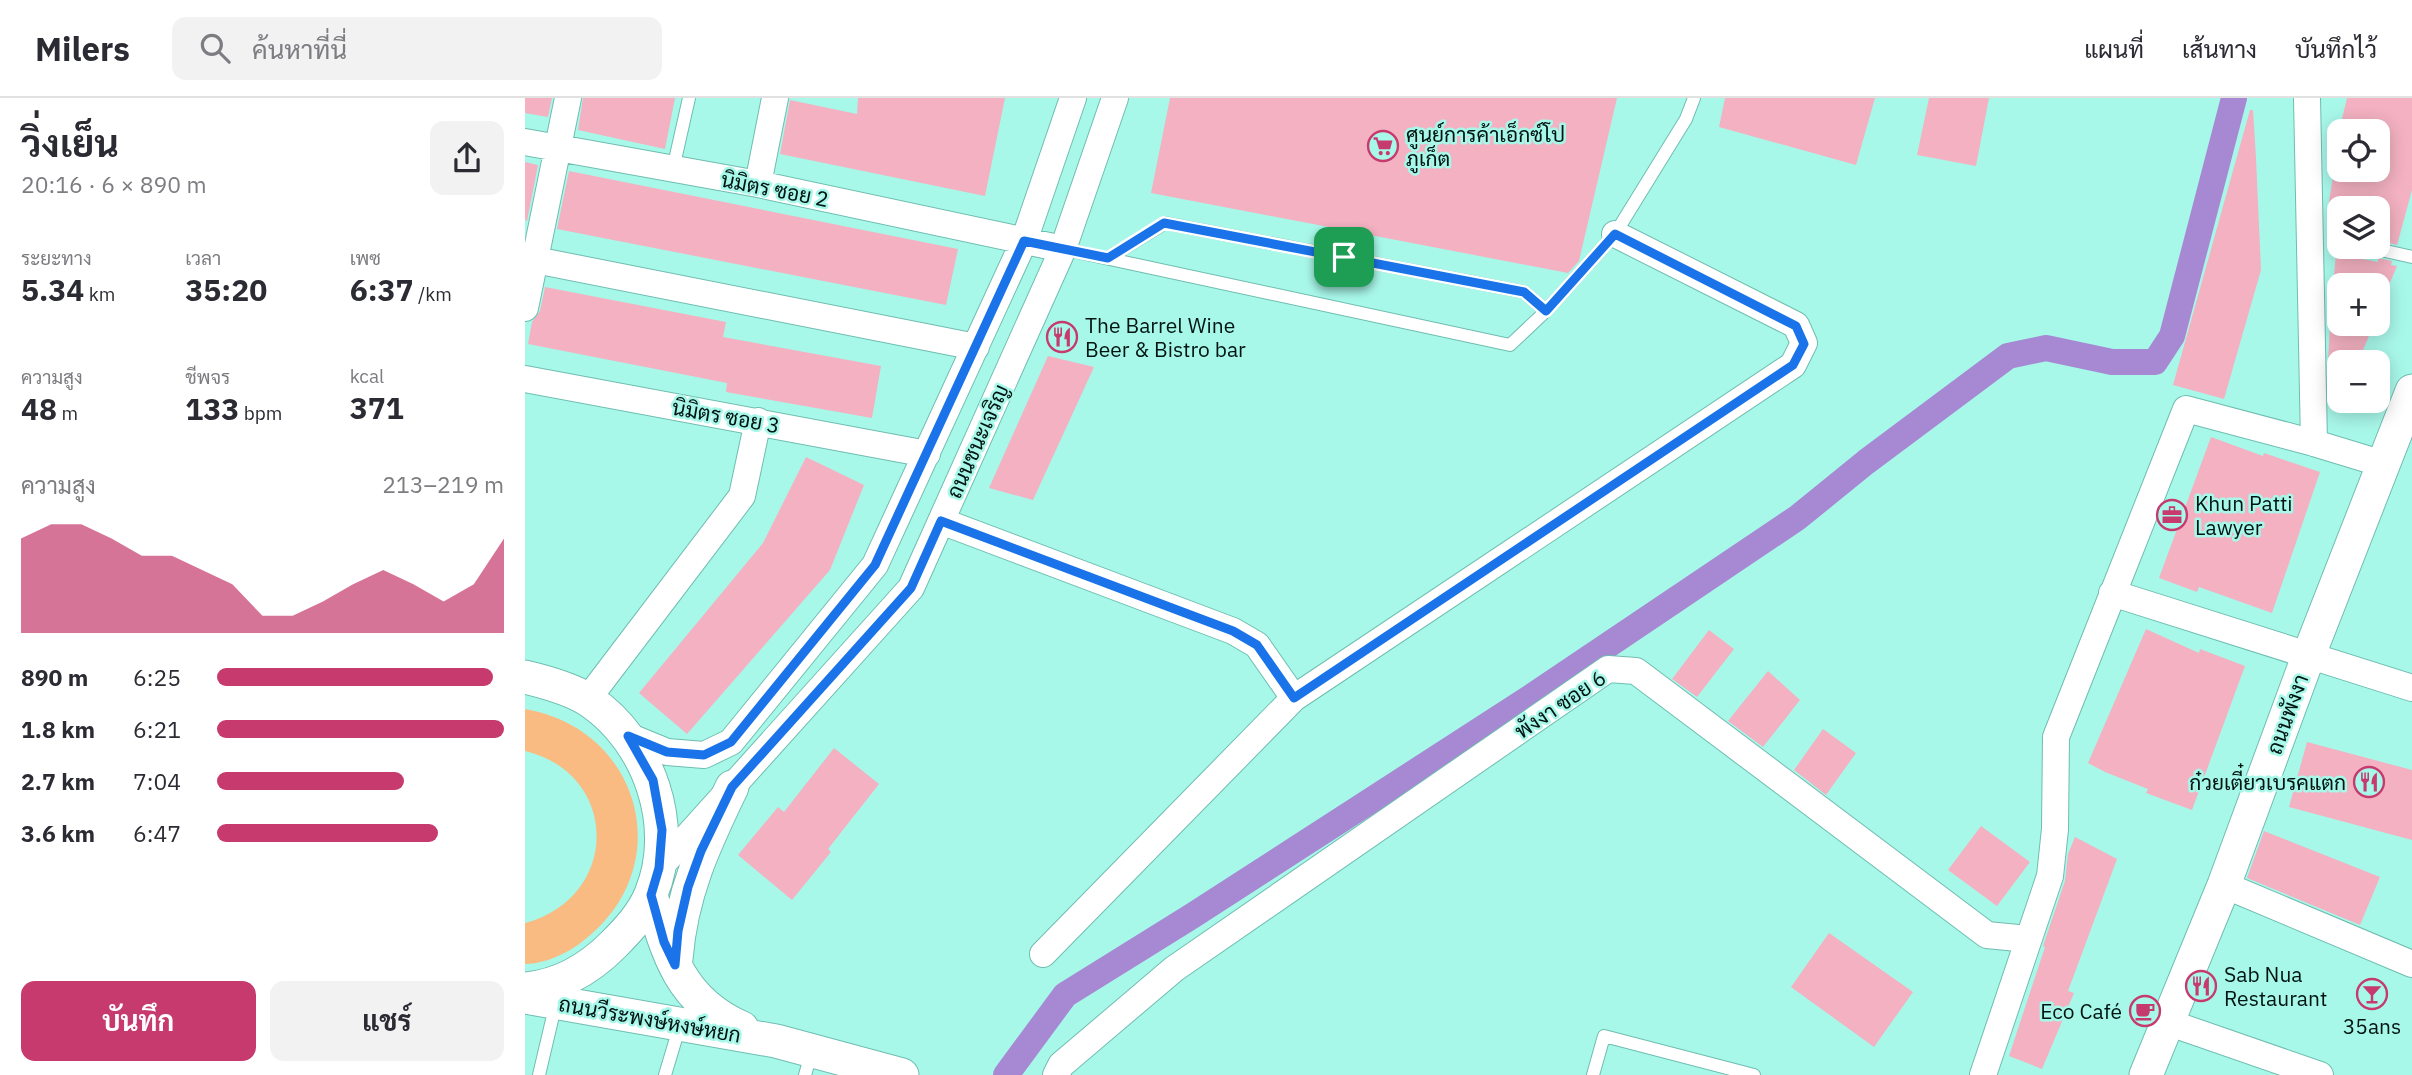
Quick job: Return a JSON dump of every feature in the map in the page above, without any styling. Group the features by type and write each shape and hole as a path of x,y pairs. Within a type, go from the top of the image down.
{"street":[{"path":"525,308 530,259 568,98"},
{"path":"758,184 775,98"},
{"name":"ถนนชนะเจริญ","path":"628,736 667,752 704,755 731,742 875,565 1024,241 1073,98"},
{"name":"ถนนชนะเจริญ","path":"655,881 732,787 911,588 1063,249 1115,98"},
{"path":"2307,98 2314,443"},
{"name":"นิมิตร ซอย 2","path":"525,142 758,184 1063,249"},
{"path":"1043,954 1294,698 1793,365 1804,344 1796,326 1615,234"},
{"path":"530,259 976,347"},
{"name":"นิมิตร ซอย 3","path":"525,379 927,454"},
{"name":"ถนนพังงา","path":"2146,1075 2224,885 2308,657 2412,391"},
{"path":"1983,1075 2050,876 2055,829 2056,737 2186,409 2383,464"},
{"path":"587,700 743,496 758,421"},
{"path":"941,521 1233,631 1257,645 1294,698"},
{"path":"2112,593 2412,688"},
{"name":"พังงา ซอย 6","path":"1056,1075 1061,1065 1174,969 1608,669 1636,671 1987,935 2028,939"},
{"path":"525,677 543,681 587,700 609,716 628,736 653,780 662,830 655,881 632,926 596,962 568,978 538,988 525,989"},
{"path":"675,965 678,931 688,887 701,851 732,787"},
{"name":"ถนนวีระพงษ์หงษ์หยก","path":"655,881 664,942 697,1000 725,1020 776,1041 809,1063 902,1075"},
{"path":"2224,885 2412,964"},
{"name":"ถนนวีระพงษ์หงษ์หยก","path":"540,1000 776,1041"},
{"path":"2167,1022 2320,1075"}],"lane":[{"path":"673,169 689,98"},
{"path":"1063,249 1510,345 1546,311 1615,234 1686,119 1694,98"},
{"path":"1108,258 1164,223 1524,292 1546,311"},
{"path":"2390,252 2412,257"},
{"path":"539,1075 540,1000"},
{"path":"665,1075 680,1024"},
{"path":"1593,1075 1604,1036 1754,1075"}],"shaded area":[{"path":"525,709 565,722 597,743 620,772 634,805 638,841 631,877 613,911 570,950 533,964 525,964 525,923 556,909 579,889 592,864 597,836 592,809 579,784 556,764 525,751"}],"building":[{"path":"525,98 552,98 548,117 525,113"},
{"path":"583,98 675,98 665,149 578,130"},
{"path":"858,98 1005,98 985,196 780,154 790,100 857,114"},
{"name":"ศูนย์การค้าเอ็กซ์โป ภูเก็ต","path":"1170,98 1617,98 1579,261 1568,273 1151,193"},
{"path":"1725,98 1875,98 1856,165 1719,127"},
{"path":"1929,98 1989,98 1976,166 1917,155"},
{"path":"2347,98 2412,98 2412,190 2397,245 2390,243 2390,196 2330,196 2332,182 2390,182 2390,119 2342,119"},
{"path":"2250,110 2253,110 2261,270 2224,399 2173,385"},
{"path":"525,162 538,165 527,221 525,220"},
{"path":"569,171 958,249 946,305 557,229"},
{"path":"2336,259 2378,262 2378,259 2383,259 2392,261 2391,265 2397,266 2390,283 2390,273 2334,273"},
{"path":"545,287 726,322 723,337 881,366 872,418 726,392 727,383 528,344 532,322 540,311"},
{"path":"2329,336 2369,336 2363,350 2329,350"},
{"path":"1048,356 1094,367 1033,500 989,488"},
{"path":"2211,437 2263,456 2264,453 2320,472 2272,613 2199,587 2197,592 2159,578"},
{"path":"806,457 864,485 830,570 687,734 639,693 763,543"},
{"path":"2146,629 2199,653 2200,649 2245,666 2192,810 2146,793 2148,789 2088,763"},
{"path":"1709,630 1734,649 1697,697 1672,679"},
{"path":"1768,671 1800,700 1763,747 1728,721"},
{"path":"1823,729 1856,753 1826,795 1794,770"},
{"path":"2307,742 2412,770 2412,840 2289,807"},
{"path":"834,748 879,784 828,849 831,852 792,900 738,855 778,807 784,812"},
{"path":"1981,826 2030,862 1997,906 1948,870"},
{"path":"2264,831 2380,877 2360,925 2247,878"},
{"path":"2075,837 2117,859 2068,991 2074,993 2042,1069 2009,1056 2065,881 2068,854"},
{"path":"1829,933 1913,992 1874,1047 1791,987"}],"waterway":[{"path":"1006,1075 1065,995 1525,701 1797,518 1866,462 2008,356 2046,348 2112,362 2155,362 2172,336 2234,98"}],"place":[{"name":"ศูนย์การค้าเอ็กซ์โป ภูเก็ต","path":"1383,146"},
{"name":"The Barrel Wine Beer & Bistro bar","path":"1062,337"},
{"name":"Khun Patti Lawyer","path":"2172,515"},
{"name":"ก๋วยเตี๋ยวเบรคแตก","path":"2369,782"},
{"name":"Sab Nua Restaurant","path":"2201,986"},
{"name":"35ans","path":"2372,994"},
{"name":"Eco Café","path":"2145,1011"}],"route":[{"path":"1164,223 1344,257 1524,292 1546,311 1615,234 1796,326 1804,344 1793,365 1294,698 1257,645 1233,631 941,521 911,588 732,787 701,851 688,887 678,931 675,965 664,942 651,895 659,868 662,830 653,780 628,736 667,752 704,755 731,742 875,565 1024,241 1108,258 1164,223"}]}
